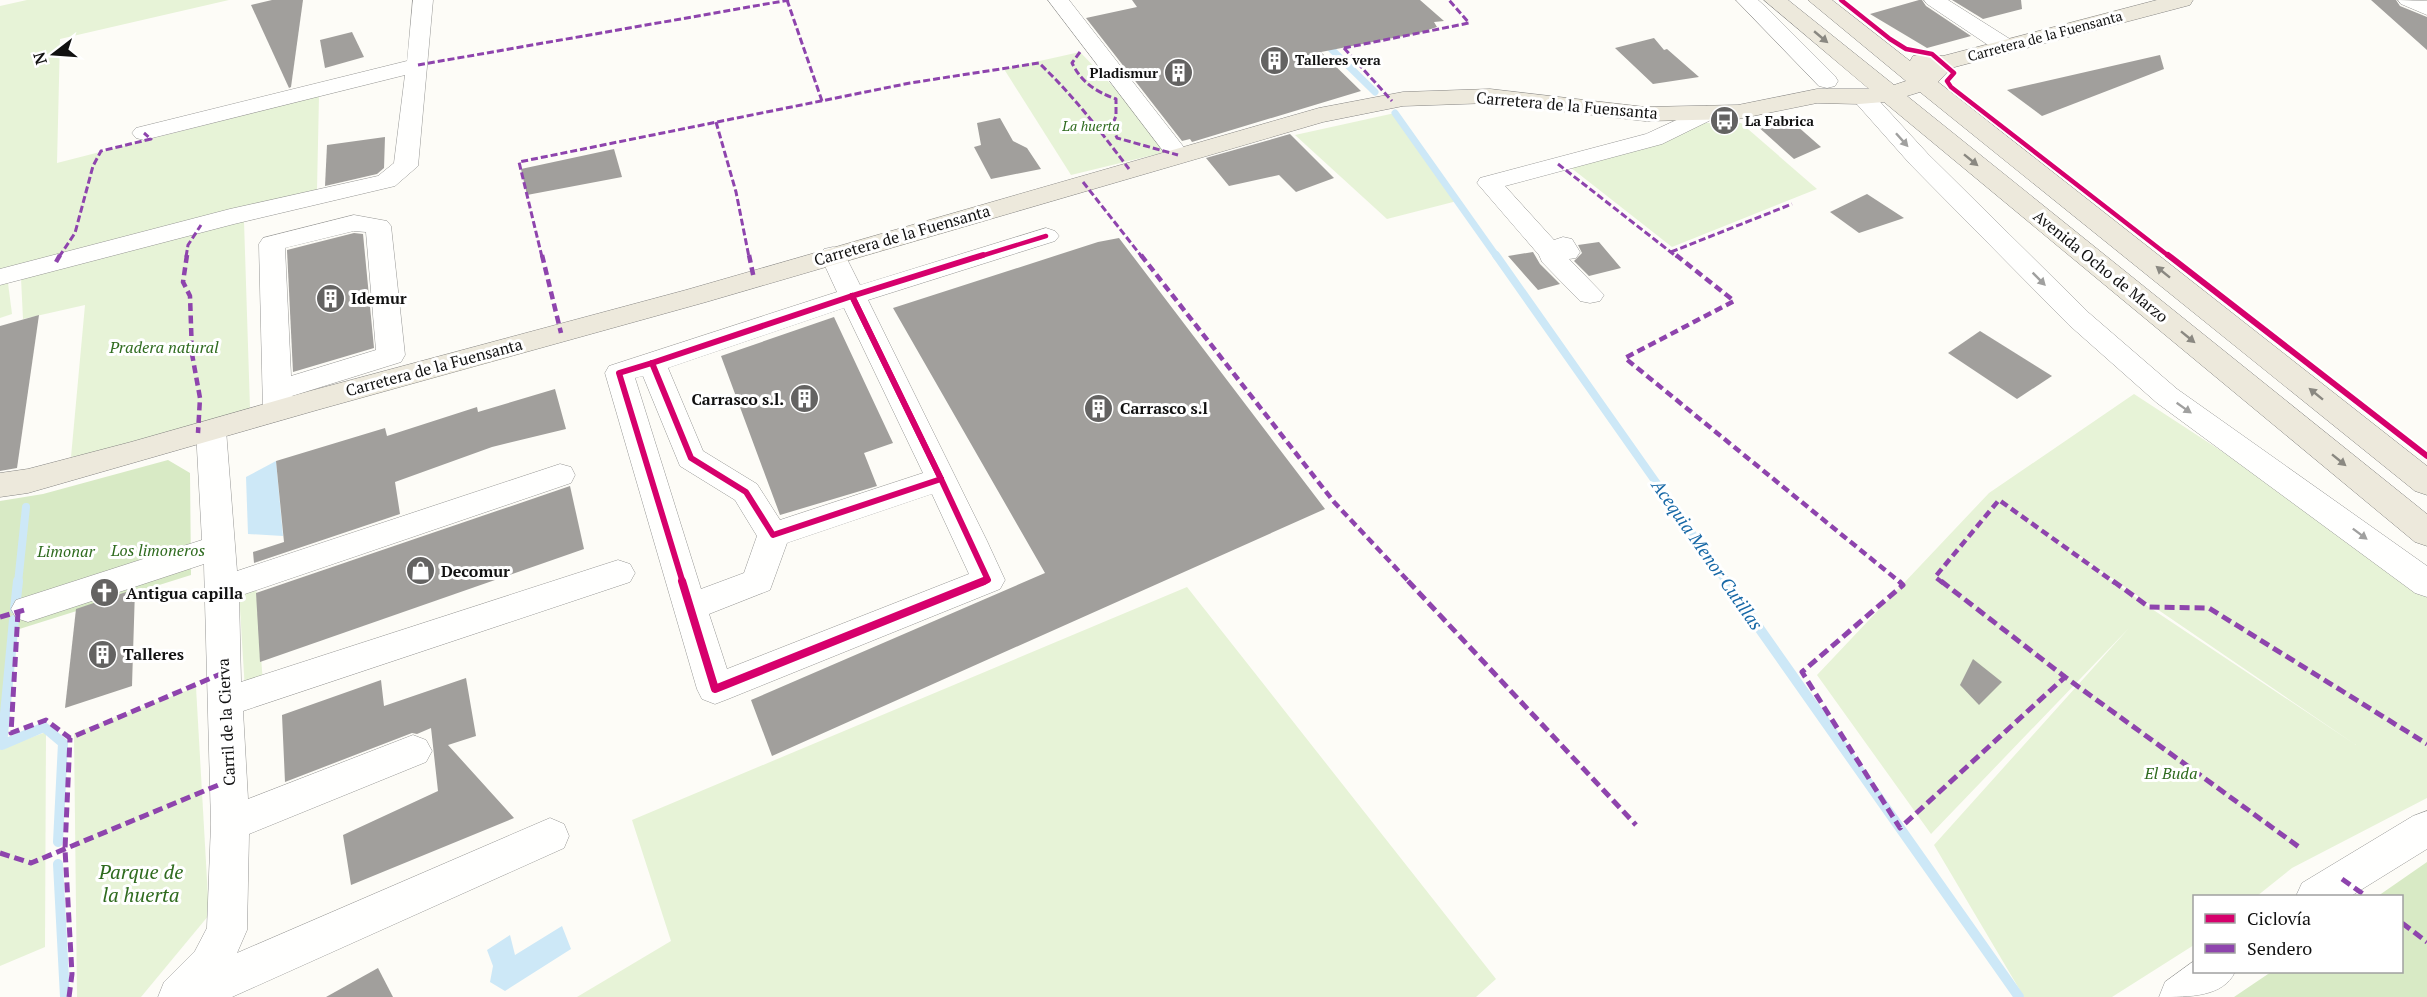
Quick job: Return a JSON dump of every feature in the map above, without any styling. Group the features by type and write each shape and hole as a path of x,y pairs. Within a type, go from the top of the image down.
{"main road":[{"name":"Avenida Ocho de Marzo","path":"1775,0 1856,66 1877,95 2427,533"},
{"name":"Avenida Ocho de Marzo","path":"1819,0 1896,60 1934,72 2427,483"},
{"name":"Carretera de la Fuensanta","path":"1877,95 2005,46 2182,0"},
{"path":"1822,88 1856,66 1896,60"},
{"name":"Carretera de la Fuensanta","path":"0,485 28,481 211,430 278,400 685,299 1319,115 1403,99 1490,96 1645,114 1738,112 1822,88"},
{"path":"1822,88 1877,95"}],"street":[{"path":"0,277 386,181 406,166 423,0"},
{"path":"1059,0 1178,155"},
{"path":"1746,0 1760,12 1822,88"},
{"path":"1934,0 2005,46"},
{"path":"2408,0 2427,9"},
{"path":"144,133 418,65"},
{"path":"1877,95 1919,159 2079,319 2167,396 2427,584"},
{"path":"1590,295 1551,256 1567,252 1563,245 1548,249 1489,183 1654,139 1707,113"},
{"path":"354,222 378,226 391,355 278,400 272,244 354,222"},
{"path":"834,255 852,296 988,580 715,689 619,373 852,296 1046,236"},
{"path":"773,535 941,479 852,296"},
{"path":"652,363 691,458 746,492 773,535"},
{"name":"Carril de la Cierva","path":"179,997 210,965 227,930 230,824 222,589 211,430"},
{"path":"222,589 560,475"},
{"path":"691,608 758,581 773,535"},
{"path":"28,609 219,547"},
{"path":"225,702 618,573"},
{"path":"230,824 414,752"},
{"path":"2319,895 2427,828"},
{"path":"185,997 550,836"},
{"path":"2180,997 2213,973"}],"green space":[{"path":"27,0 229,0 60,39 57,163 319,96 317,190 0,269 0,6"},
{"name":"La huerta","path":"1080,52 1174,150 1071,175 1004,69"},
{"path":"1395,113 1457,201 1387,219 1295,135"},
{"path":"1703,123 1741,123 1817,189 1672,247 1570,167"},
{"name":"Pradera natural","path":"244,221 250,408 129,446 71,457 85,305 23,319 21,278"},
{"path":"8,283 12,314 0,318 0,285"},
{"name":"El Buda","path":"2134,394 2427,585 2427,798 2292,868 2258,895 2193,895 2193,946 2112,997 2024,997 1934,845 2129,628 1931,834 1817,675 1989,493","holes":["2031,523 2356,745 2149,607"]},
{"name":"Limonar","path":"168,460 190,473 191,575 13,631 4,739 0,740 0,501 43,494"},
{"path":"255,572 263,684 245,690 238,577"},
{"path":"1187,587 1496,979 1476,997 577,997 671,941 632,820"},
{"name":"Parque de la huerta","path":"196,687 209,915 141,997 77,997 74,733"},
{"path":"46,732 45,947 0,966 0,749"},
{"path":"2427,862 2427,997 2234,997 2270,973 2403,973 2403,895 2379,895"}],"water":[{"path":"276,461 283,536 248,534 246,477"},
{"path":"562,926 571,949 505,991 490,982 493,966 487,950 510,935 515,955"}],"building":[{"path":"272,0 303,0 291,87 289,88 251,5"},
{"path":"1132,0 1420,0 1444,21 1434,22 1437,27 1419,33 1321,52 1361,91 1192,142 1190,139 1182,141 1086,18 1137,7"},
{"path":"1919,0 1971,36 1927,48 1870,14"},
{"path":"1952,0 2021,0 2022,9 1983,19"},
{"path":"2371,0 2396,0 2400,6 2427,17 2427,50"},
{"path":"352,32 364,57 325,68 320,40"},
{"path":"1654,38 1664,50 1667,49 1699,77 1653,84 1615,48"},
{"path":"2160,55 2164,69 2042,116 2007,90"},
{"path":"1000,118 1013,141 1027,148 1041,169 991,179 974,147 981,145 977,123"},
{"path":"1788,118 1821,147 1794,159 1755,124"},
{"path":"1290,134 1334,178 1296,192 1279,175 1229,186 1206,158"},
{"path":"385,137 384,168 377,174 325,186 327,145"},
{"path":"614,149 622,177 527,195 521,169"},
{"path":"1867,194 1904,218 1859,233 1830,212"},
{"name":"Idemur","path":"354,233 363,234 374,348 293,372 287,250"},
{"name":"Carrasco s.l","path":"1119,238 1325,509 772,756 751,700 1045,573 893,308 1098,242"},
{"path":"1599,242 1621,268 1589,276 1574,261 1582,253 1578,245"},
{"path":"1533,252 1540,264 1560,284 1538,290 1508,256"},
{"path":"39,315 17,468 0,471 0,326"},
{"name":"Carrasco s.l.","path":"834,317 893,443 864,453 877,486 780,515 721,356"},
{"path":"1980,331 2052,376 2017,399 1948,353"},
{"path":"555,389 566,429 492,447 395,482 400,514 254,563 253,552 284,542 276,461 385,428 387,436 477,407 478,412"},
{"name":"Decomur","path":"570,486 584,549 260,662 256,593"},
{"name":"Talleres","path":"135,589 132,686 65,708 76,609"},
{"path":"1973,659 2002,682 1979,705 1960,685"},
{"path":"466,678 476,736 448,745 514,818 351,885 343,835 438,791 431,728 417,734 412,733 285,782 282,715 381,680 384,706"},
{"path":"378,968 393,997 326,997"}],"waterway":[{"name":"Acequia Menor Cutillas","path":"1323,41 1375,92"},
{"name":"Acequia Menor Cutillas","path":"1395,113 1497,257"},
{"name":"Acequia Menor Cutillas","path":"1496,255 1727,583"},
{"path":"18,583 26,507"},
{"path":"15,609 18,581"},
{"name":"Acequia Menor Cutillas","path":"1726,581 2019,997"},
{"path":"14,620 2,745 44,727 63,743 58,842"},
{"path":"58,864 65,997"}],"marked path":[{"path":"787,0 822,101"},
{"path":"418,65 789,0"},
{"path":"1344,48 1469,23 1449,0"},
{"path":"1344,48 1392,101"},
{"path":"1080,52 1072,63 1080,77 1094,90 1116,99 1116,116 1112,126 1117,138 1178,155"},
{"path":"561,333 519,162 910,83 1039,63 1054,77 1101,132 1129,169"},
{"path":"716,122 736,192 754,279"},
{"path":"56,262 75,233 93,166 101,151 151,139 144,133"},
{"path":"1558,164 1734,301 1625,358 1903,585 1802,672 1900,828 2065,677 2299,847"},
{"path":"1083,182 1334,502 1636,825"},
{"path":"1671,252 1792,204"},
{"path":"198,433 200,398 192,354 190,296 183,282 188,245 201,225"},
{"path":"2065,677 1935,577 1999,500 2149,607 2209,608 2427,744"},
{"path":"0,617 28,609"},
{"path":"18,612 11,733 46,720 70,738 223,673"},
{"path":"69,997 72,974 65,849 70,738"},
{"path":"0,853 31,863 228,781"},
{"path":"2342,879 2365,895"},
{"path":"2403,924 2427,942"}],"cycle path":[{"path":"1841,0 1906,49 1932,54 1954,73 1947,81 1951,87 2427,456"},
{"path":"652,363 619,373 715,689 988,580 971,541 852,296 652,363 691,458 746,492 773,535 941,479 852,296 1046,236"}],"place":[{"name":"Talleres vera","path":"1274,60"},
{"name":"Pladismur","path":"1179,73"},
{"name":"La Fabrica","path":"1724,121"},
{"name":"Idemur","path":"330,298"},
{"name":"Carrasco s.l.","path":"805,399"},
{"name":"Carrasco s.l","path":"1099,408"},
{"name":"Decomur","path":"420,571"},
{"name":"Antigua capilla","path":"105,593"},
{"name":"Talleres","path":"102,654"}],"park label":[{"name":"Los limoneros","path":"158,550"}]}
